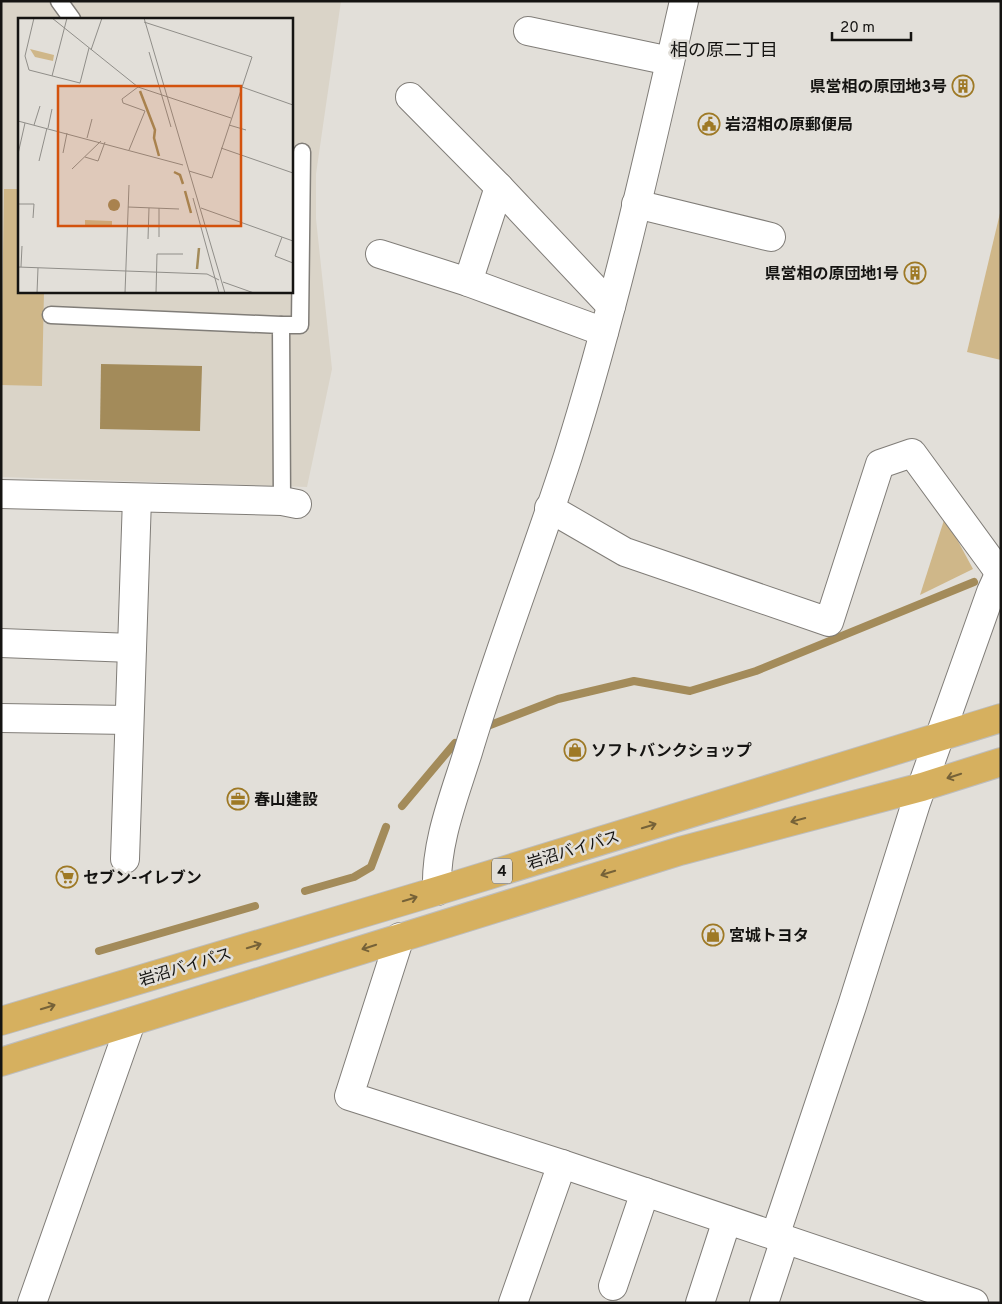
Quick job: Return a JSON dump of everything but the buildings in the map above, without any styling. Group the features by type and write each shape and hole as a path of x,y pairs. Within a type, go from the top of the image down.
{"highway":[{"name":"岩沼バイパス","path":"1,1021 437,891 1001,718"},
{"name":"岩沼バイパス","path":"1,1062 680,851 922,786 1001,762"}],"street":[{"path":"437,891 436,870 442,838 494,666 568,455 608,319 684,1"},
{"path":"528,31 670,61"},
{"path":"410,98 499,187 608,319"},
{"path":"468,282 499,187"},
{"path":"636,204 772,237"},
{"path":"380,254 468,282 608,319"},
{"path":"549,508 625,552 829,622 880,464 912,453 1000,571 922,786 780,1238 764,1303"},
{"path":"1,494 289,503"},
{"path":"124,859 137,498"},
{"path":"1,643 132,648"},
{"path":"1,718 129,720"},
{"path":"400,937 349,1096 562,1164 974,1303"},
{"path":"32,1303 131,1022"},
{"path":"513,1303 562,1164"},
{"path":"613,1286 645,1192"},
{"path":"700,1303 727,1220"}],"lane":[{"path":"59,1 71,18"},
{"path":"51,315 300,325 302,152"},
{"path":"281,325 289,503"}],"shaded area":[{"path":"1,1 341,1 316,174 316,219 332,369 307,487 1,477"},
{"path":"4,189 18,189 18,292 44,292 42,386 1,385"},
{"path":"1001,209 1001,360 967,352"},
{"path":"101,364 202,366 200,431 100,429"},
{"path":"945,517 973,569 920,595"}],"waterway":[{"path":"485,727 558,699 634,681 690,691 756,671 974,582"},
{"path":"402,806 455,743"},
{"path":"305,891 354,877 371,867 386,827"},
{"path":"99,951 255,906"}],"place":[{"name":"県営相の原団地3号","path":"963,86"},
{"name":"岩沼相の原郵便局","path":"709,124"},
{"name":"県営相の原団地1号","path":"915,273"},
{"name":"ソフトバンクショップ","path":"575,750"},
{"name":"春山建設","path":"238,799"},
{"name":"セブン-イレブン","path":"67,877"},
{"name":"宮城トヨタ","path":"713,935"}],"district":[{"name":"相の原二丁目","path":"724,50"}]}
